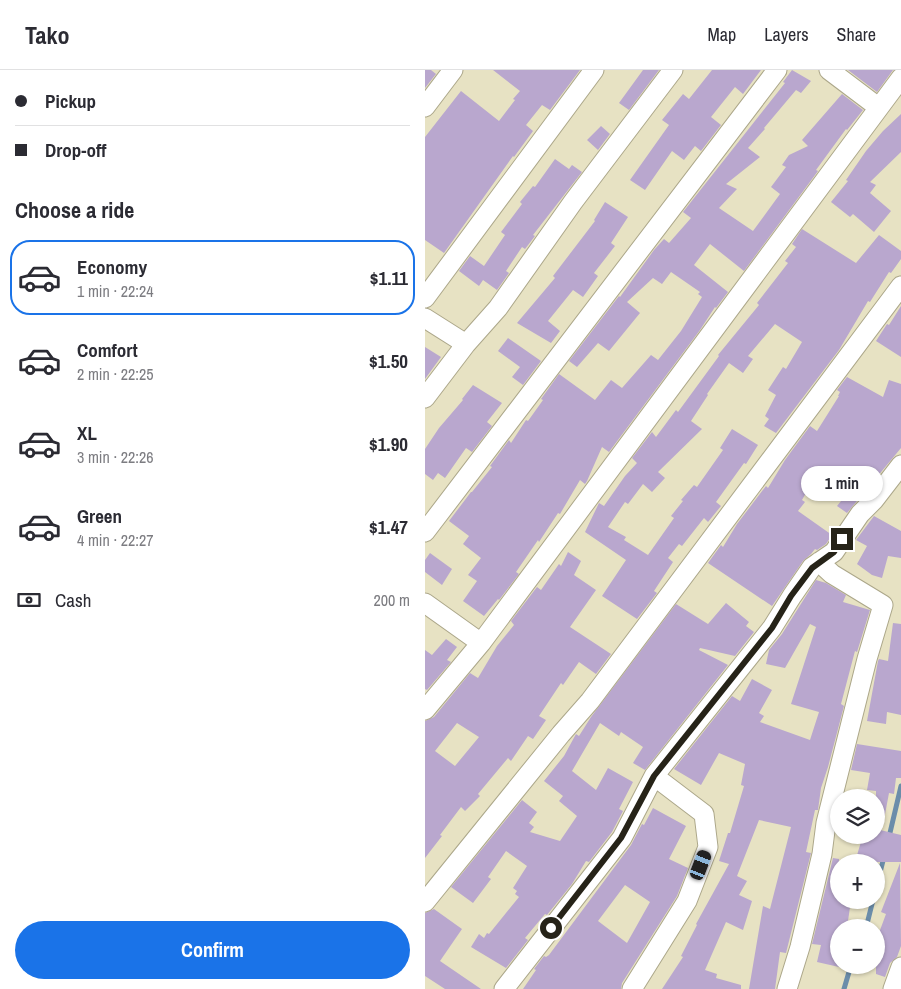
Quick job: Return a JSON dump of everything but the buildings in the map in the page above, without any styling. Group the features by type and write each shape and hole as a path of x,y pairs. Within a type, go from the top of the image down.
{"street":[{"path":"425,107 453,70"},
{"path":"425,298 594,70"},
{"path":"425,398 466,344 498,308 573,202 673,70"},
{"path":"425,532 777,70"},
{"path":"829,70 878,107"},
{"path":"425,710 481,643 901,78"},
{"path":"425,902 561,734 590,702 901,286"},
{"path":"425,318 466,344"},
{"path":"504,989 621,838 654,776 772,628 791,596 812,568 834,552 860,514 874,500 901,465"},
{"path":"787,989 800,947 822,854 827,823 867,659 883,605 831,574 819,562"},
{"path":"425,603 481,643"},
{"path":"632,989 687,901 708,846 704,814 654,776"},
{"path":"893,989 901,967"}],"waterway":[{"path":"889,837 901,786"},
{"path":"868,919 871,909"},
{"path":"844,989 848,974"}],"route":[{"path":"551,928 621,838 654,776 772,628 791,596 812,568 834,552 842,539"}]}
